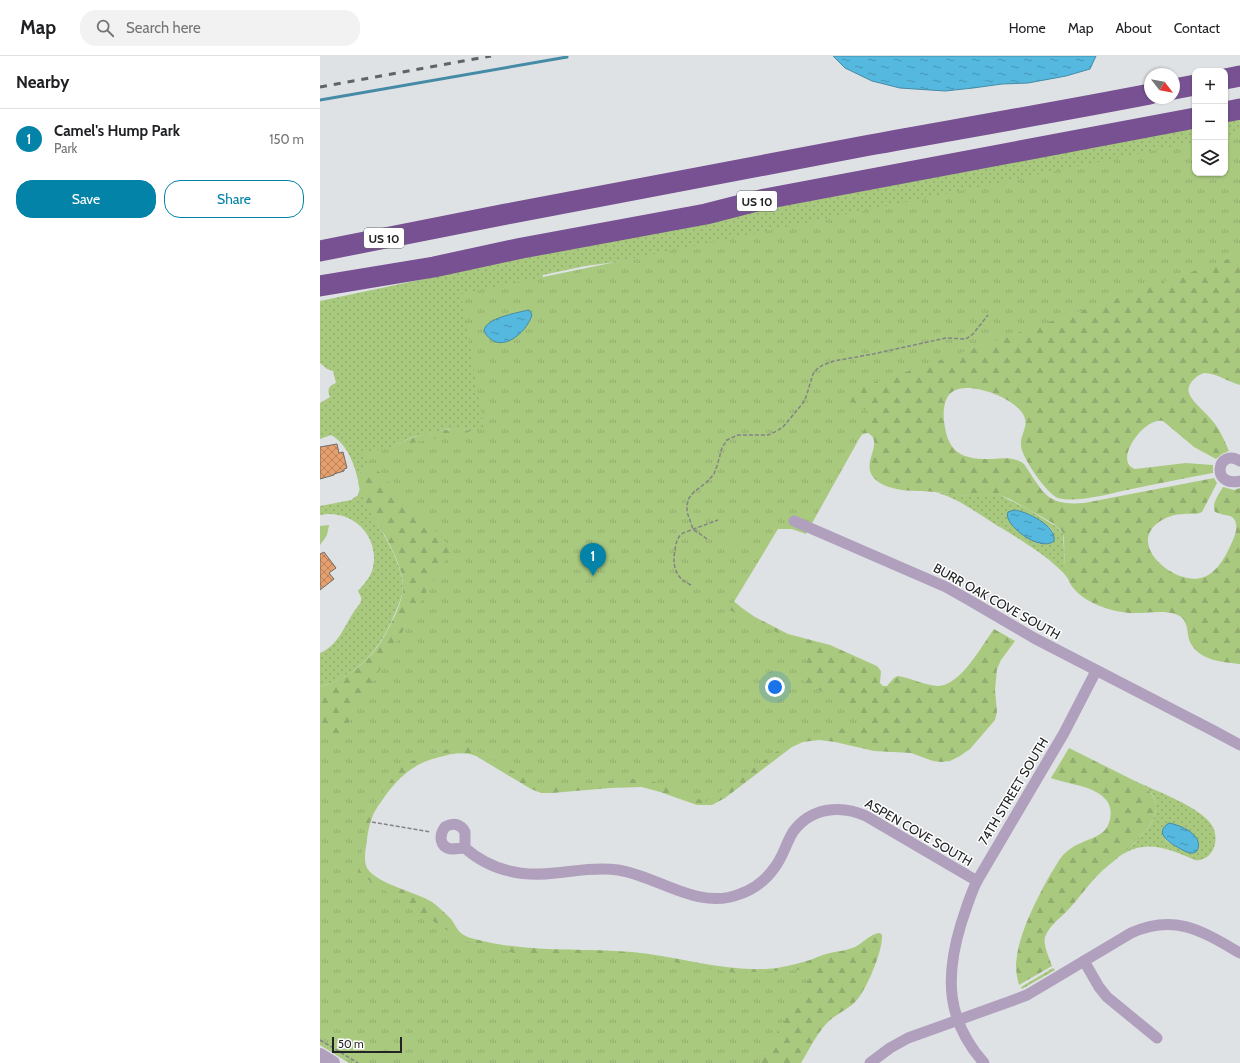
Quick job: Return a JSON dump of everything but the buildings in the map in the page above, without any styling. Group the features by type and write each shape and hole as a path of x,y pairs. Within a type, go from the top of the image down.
{"highway":[{"path":"1228,78 1240,76"},
{"path":"1180,88 1192,86"},
{"name":"US 10","path":"320,250 871,145 1144,95"},
{"path":"1228,111 1240,109"},
{"name":"US 10","path":"320,286 434,267 522,248 706,214 765,199 1192,119"}],"street":[{"path":"1240,461 1233,458 1227,459 1223,462 1220,470 1221,475 1226,480 1240,482"},
{"name":"BURR OAK COVE SOUTH","path":"794,521 946,588 1034,638 1240,745"},
{"name":"74TH STREET SOUTH","path":"984,1063 967,1040 958,1020 952,997 953,953 962,920 977,880 1064,733 1096,671"},
{"name":"ASPEN COVE SOUTH","path":"441,834 442,841 448,848 465,848 486,863 513,872 544,874 593,869 612,869 638,874 696,896 722,898 740,894 755,886 771,873 779,862 794,831 807,819 824,810 841,809 852,810 866,816 977,880"},
{"path":"441,834 449,825 455,824 460,826 466,832 465,848"},
{"path":"870,1063 883,1052 901,1041 1023,997 1135,931 1149,926 1163,924 1178,925 1196,929 1210,935 1240,953"},
{"path":"1084,961 1099,987 1107,997 1157,1038"},
{"path":"320,1055 333,1063"}],"path":[{"path":"708,539 693,529 687,510 688,500 694,492 707,482 714,474 722,448 726,441 731,437 738,435 768,435 783,427 803,403 813,374 820,366 834,361 946,338 966,339 973,334 988,315"},
{"path":"691,585 682,580 674,567 676,546 679,536 683,533 718,520"},
{"path":"372,822 441,834"},
{"path":"320,1040 358,1063"}],"green space":[{"path":"1240,119 1240,164 1228,164 1228,121"},
{"path":"1192,128 1192,165 585,266 543,275 511,425 472,432 464,429 448,429 413,437 397,444 379,455 359,476 358,480 349,454 341,443 331,435 320,439 320,403 330,397 329,388 331,385 336,383 333,371 327,369 320,363 320,301 636,234"},
{"path":"1240,132 1240,255 840,395 873,414 806,534 792,529 778,529 729,610 812,649 800,679 871,720 786,745 706,802 644,778 541,787 465,744 402,764 367,815 358,873 464,941 522,955 634,955 735,973 815,969 759,1063 349,1063 320,1045 320,727 339,738 452,549 361,453 484,429 461,294 1192,143 1192,176 1228,176 1228,135"},
{"path":"1240,164 1240,385 1213,374 1204,373 1193,380 1188,390 1193,400 1217,427 1229,451 1216,459 1194,447 1163,421 1157,421 1150,424 1137,435 1132,443 1127,457 1129,465 1135,469 1186,463 1213,465 1213,473 1083,499 1058,498 1041,483 1025,458 1022,451 1021,441 1026,423 1024,416 1012,403 1002,397 980,390 969,388 959,389 952,392 947,398 944,420 949,440 958,452 973,458 1009,458 1017,460 1024,464 1036,483 1047,496 1061,502 1084,503 1214,478 1217,483 1202,512 1168,517 1159,522 1150,532 1148,542 1151,553 1159,563 1169,571 1193,579 1209,575 1218,567 1227,552 1236,531 1236,524 1230,516 1215,512 1214,506 1223,487 1234,490 1240,488 1240,664 1213,660 1195,650 1189,640 1186,623 1180,616 1161,612 1120,612 1095,604 1080,595 1068,580 1065,562 1064,538 1060,529 1009,499 994,495 965,496 936,492 900,490 880,483 873,477 870,470 874,443 873,438 868,433 863,434 840,455 719,466 1192,175 1228,176 1228,171"},
{"path":"452,429 464,429 472,432 730,598 755,617 788,634 830,645 877,666 881,671 880,683 883,686 887,686 894,678 898,676 937,686 946,684 954,680 970,664 994,629 1015,641 1001,660 997,669 995,690 997,712 995,720 970,749 950,761 933,761 911,753 874,751 835,742 819,740 803,742 792,747 725,798 712,805 697,805 642,787 541,793 531,789 476,756 464,753 434,758 416,766 395,784 374,813 369,828 365,858 367,868 372,874 379,879 432,902 451,919 463,935 491,943 531,948 632,952 723,967 759,969 777,968 824,954 852,948 867,938 880,933 882,935 882,942 880,951 864,989 855,1002 822,1028 801,1063 415,1063 320,975 320,687 341,679 359,667 374,652 394,617 401,600 403,588 402,575 397,560 384,534 367,506 361,493 358,478 362,470 376,457 396,445 418,436"},
{"path":"360,488 370,511 389,543 399,566 403,582 402,596 389,626 375,650 357,668 346,676 320,687 320,653 336,641 361,602 358,591 371,574 374,559 373,547 369,537 362,528 354,521 343,516 332,514 320,515 320,506 351,500 358,495"},
{"path":"935,492 969,496 994,494 1002,496 1057,527 1063,534 1065,566 1069,580 1063,572 1044,556 964,504","holes":["1011,511 1027,513 1051,529 1053,532 1050,544 1039,544"]},
{"path":"329,525 327,535 320,545 320,526"},
{"path":"737,535 743,536 745,542 729,560 723,547 729,545 730,537"},
{"path":"1069,748 1141,785 1154,797 1156,810 1153,820 1146,830 1096,877 1049,929 1045,937 1045,944 1052,966 1019,985 1016,964 1020,941 1028,918 1056,865 1063,855 1074,846 1096,836 1105,830 1110,820 1111,812 1109,804 1102,796 1081,786 1051,778"},
{"path":"1135,781 1187,805 1197,811 1211,824 1215,835 1215,842 1213,850 1206,858 1202,860 1195,860 1167,849 1148,846 1139,847 1120,856 1145,832 1154,816 1156,808 1154,797 1150,792","holes":["1176,825 1193,834 1190,853 1165,839"]},
{"path":"1053,968 1055,970 1022,989 1021,987"}],"water":[{"path":"833,56 1096,56 1090,69 1066,76 1028,83 1002,84 945,91 900,88 872,81 845,68"},
{"path":"528,310 532,315 529,322 518,335 511,340 497,342 490,339 484,331 486,326 495,319"},
{"path":"1014,510 1026,513 1040,520 1051,530 1054,535 1054,541 1048,544 1040,543 1024,536 1016,530 1008,517 1008,512"},
{"path":"1169,823 1185,829 1195,836 1199,845 1197,851 1193,853 1188,852 1168,841 1163,834 1163,830"}],"waterway":[{"path":"320,100 567,57"}],"railway":[{"path":"320,87 491,56"}],"place":[{"name":"Camel's Hump Park","path":"593,576"}]}
